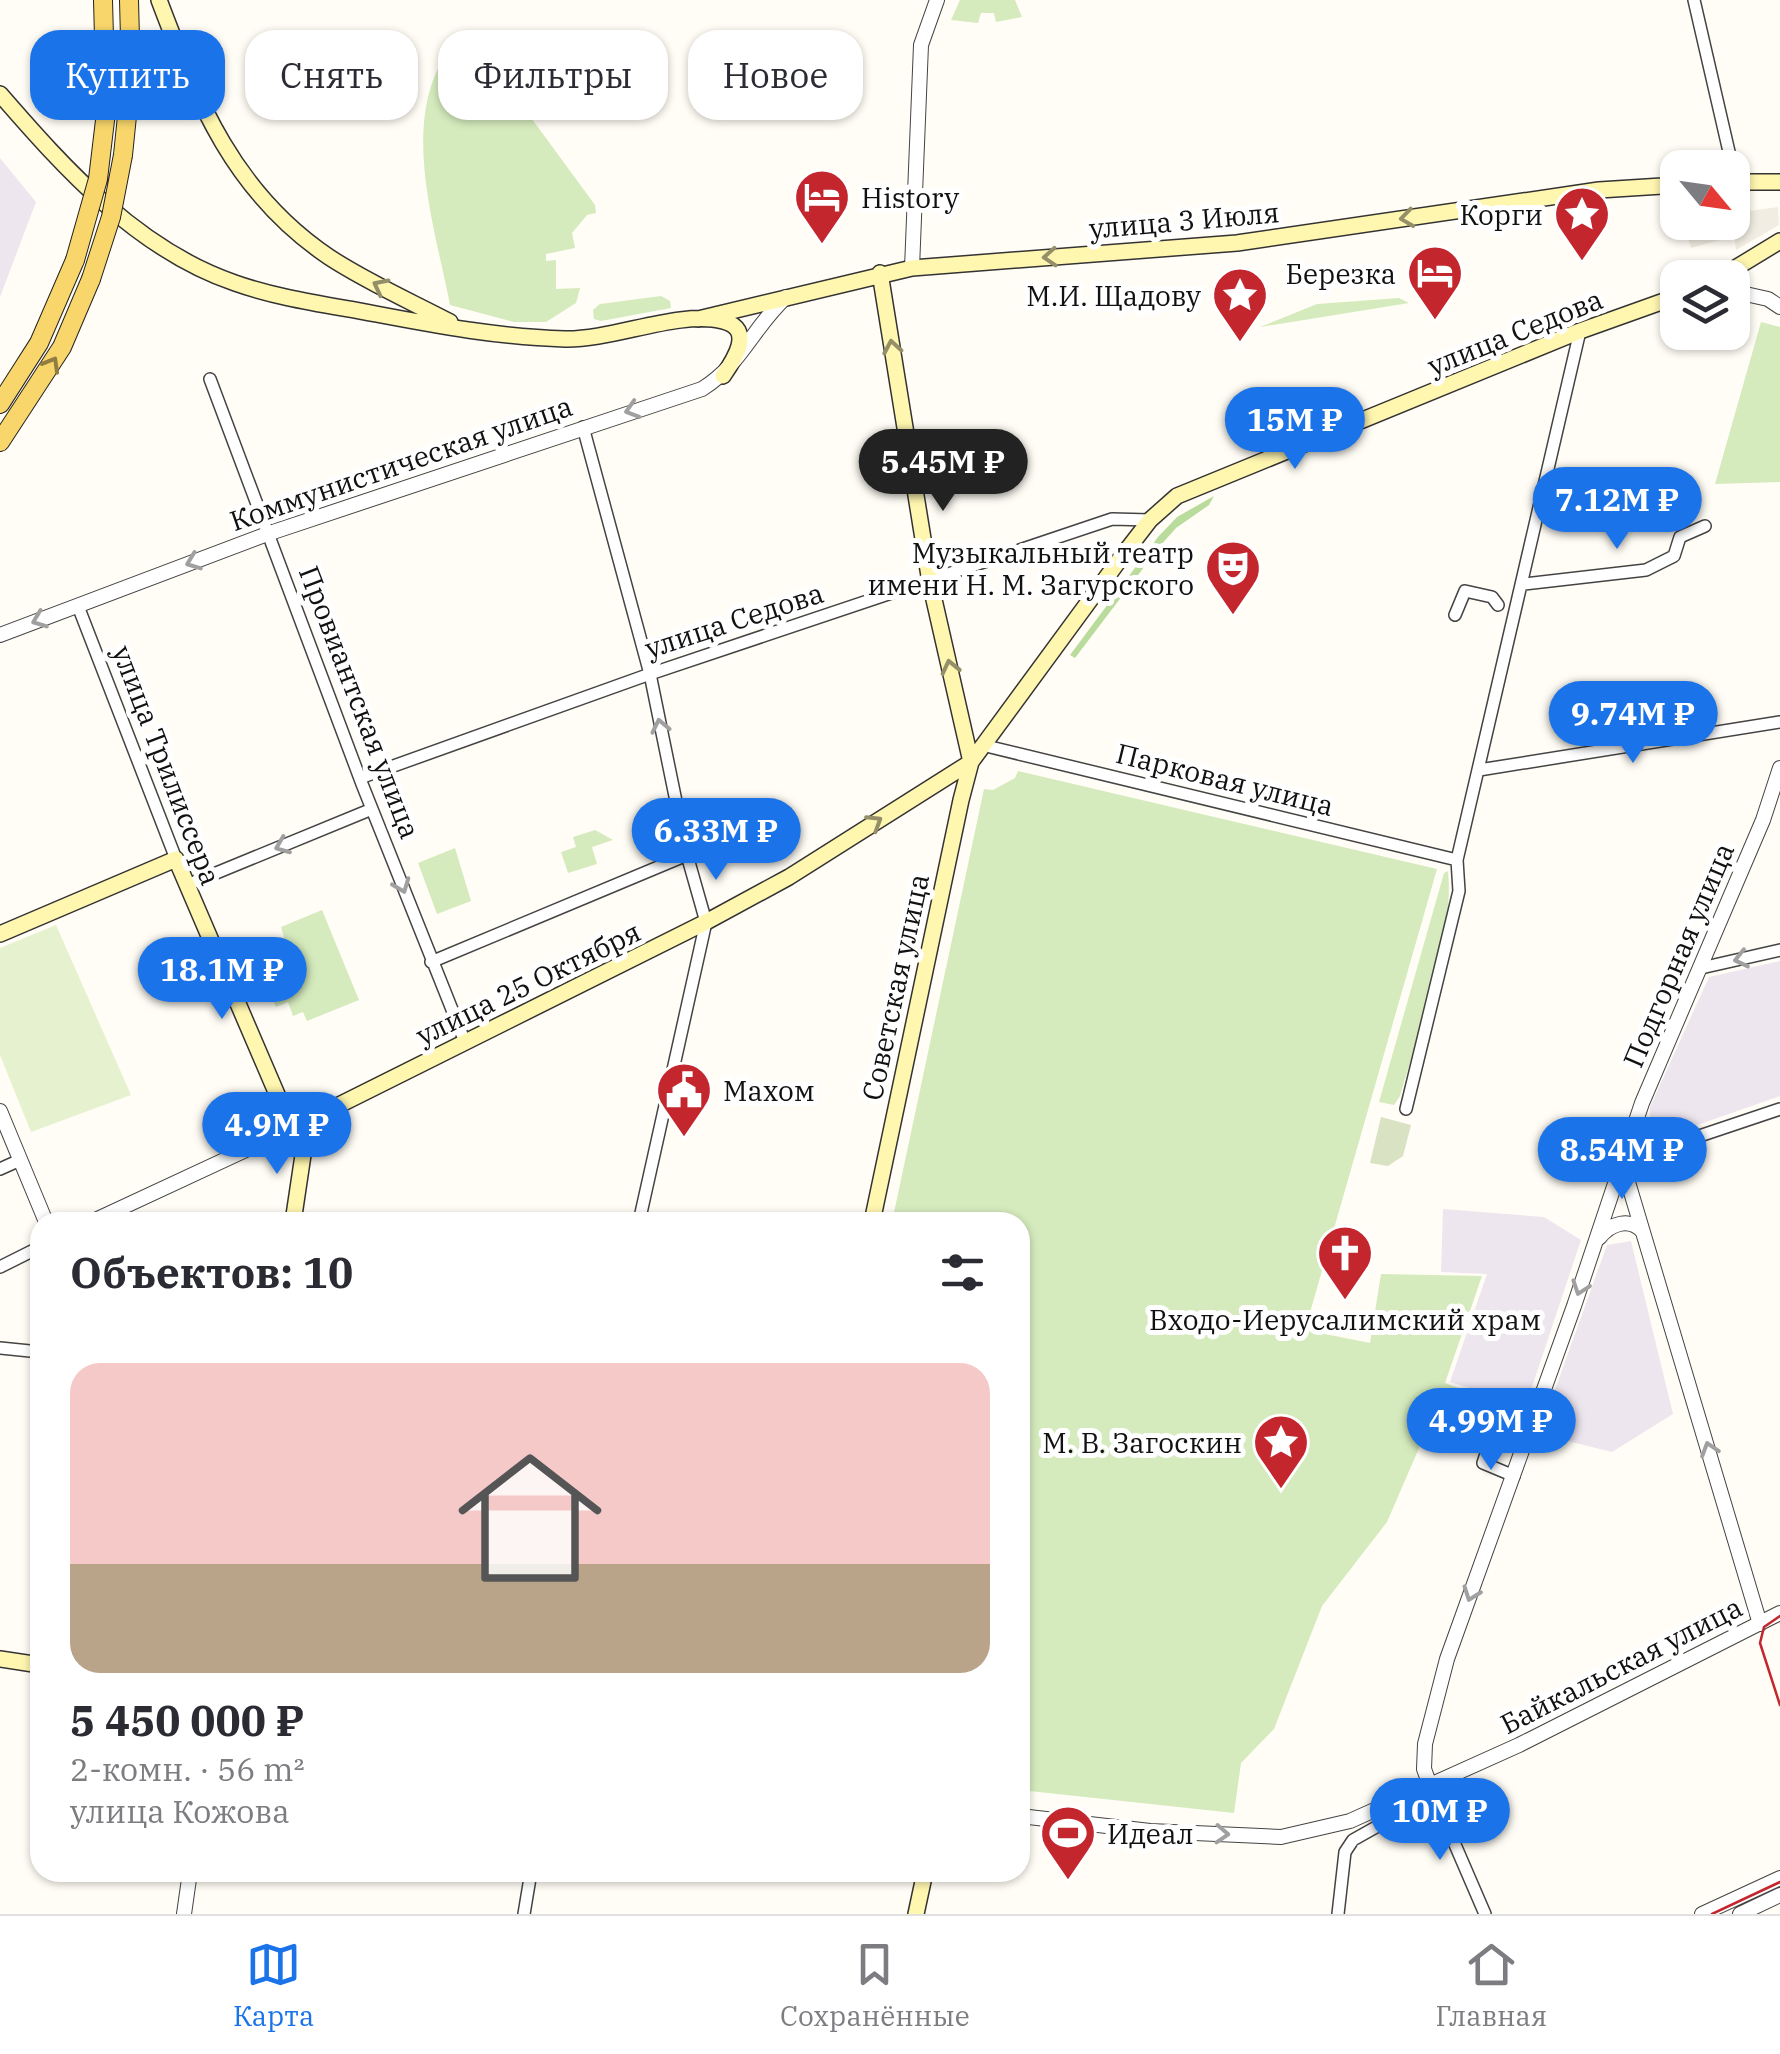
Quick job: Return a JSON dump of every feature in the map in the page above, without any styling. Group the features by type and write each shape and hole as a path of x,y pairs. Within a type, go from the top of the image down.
{"main road":[{"path":"0,404 39,342 74,260 98,179 106,112 103,0"},
{"path":"0,442 62,347 91,279 110,217 123,155 131,77 129,0"},
{"path":"159,0 204,112 235,165 268,205 340,264 467,331"},
{"name":"улица 3 Июля","path":"0,94 78,180 134,227 188,262 257,290 467,331 572,339 698,318 912,268 1237,244 1600,190 1660,186"},
{"path":"1750,182 1780,182"},
{"path":"1749,260 1780,241"},
{"path":"880,274 930,582 972,762"},
{"name":"улица Седова","path":"1150,520 1178,496 1660,303"},
{"path":"698,318 725,322 739,332 738,350 723,376"},
{"name":"улица 25 Октября","path":"293,1128 706,922 789,876 972,762 1150,520"},
{"name":"Советская улица","path":"874,1212 960,800 972,762"},
{"path":"0,934 176,859"},
{"name":"улица Трилиссера","path":"176,859 304,1155 295,1212"},
{"path":"0,1659 30,1664"},
{"path":"916,1914 923,1882"}],"street":[{"path":"912,268 921,45 937,0"},
{"path":"1694,0 1727,150"},
{"name":"Коммунистическая улица","path":"0,635 270,533 702,388 723,376 786,296"},
{"path":"1750,296 1780,307"},
{"path":"1406,1109 1459,891 1457,860 1580,332"},
{"name":"Провиантская улица","path":"210,378 360,778 465,1042"},
{"path":"583,428 650,674 687,855 706,922 641,1212"},
{"name":"улица Седова","path":"360,778 650,674 1112,519 1150,520"},
{"path":"1524,584 1646,570 1674,556 1680,538 1705,526"},
{"path":"1455,615 1466,591 1492,596 1498,605"},
{"name":"улица Трилиссера","path":"78,606 176,859"},
{"path":"1479,770 1780,722"},
{"name":"Парковая улица","path":"982,745 1457,860"},
{"name":"Подгорная улица","path":"1432,1791 1424,1769 1435,1699 1642,1103 1762,820 1780,768"},
{"path":"187,885 372,809"},
{"path":"432,962 687,855"},
{"path":"1701,968 1780,950"},
{"path":"1760,1624 1622,1162 1780,1109"},
{"path":"0,1111 42,1212"},
{"name":"улица 25 Октября","path":"110,1212 215,1156 293,1128"},
{"path":"0,1169 20,1160"},
{"path":"1596,1242 1609,1227 1618,1224 1637,1226 1644,1233"},
{"path":"0,1268 30,1252"},
{"path":"0,1348 30,1351"},
{"path":"1514,1476 1483,1464 1503,1403 1536,1414"},
{"name":"Байкальская улица","path":"1030,1817 1150,1830 1282,1837 1350,1821 1432,1791 1780,1614"},
{"path":"1338,1914 1345,1852 1353,1840 1432,1791 1485,1914"},
{"path":"1702,1914 1780,1878"},
{"path":"184,1914 189,1882"},
{"path":"524,1914 529,1882"},
{"path":"1740,1914 1780,1895"}],"shaded area":[{"path":"0,158 36,202 0,297"},
{"path":"1778,207 1779,225 1736,250 1735,240 1750,240 1750,211"},
{"path":"1688,240 1720,240 1691,248"},
{"path":"1780,961 1780,1096 1646,1143 1650,1139 1650,1107 1709,977"},
{"path":"1443,1209 1544,1217 1581,1240 1526,1405 1450,1382 1487,1274 1441,1272"},
{"path":"1631,1241 1673,1414 1612,1452 1539,1434 1607,1245"}],"green space":[{"path":"960,0 1015,0 1022,17 996,22 994,13 981,13 978,23 951,20"},
{"path":"438,70 438,120 533,120 595,205 596,213 587,215 572,233 575,248 546,254 546,261 556,260 556,289 580,288 576,303 546,322 514,322 450,305 426,182 424,118"},
{"path":"661,296 670,301 671,308 594,319 593,310 600,304"},
{"path":"1399,298 1409,303 1260,327 1317,304"},
{"path":"1761,322 1780,327 1780,482 1715,484"},
{"path":"1214,496 1209,505 1176,528 1075,658 1070,655 1158,537 1177,517"},
{"path":"1018,771 1437,869 1305,1330 1370,1343 1381,1274 1482,1276 1445,1383 1482,1397 1466,1436 1429,1425 1387,1522 1322,1606 1274,1729 1241,1763 1234,1813 1030,1791 1030,1212 894,1212 984,789 993,790 1015,778"},
{"path":"595,830 613,840 592,847 597,864 568,873 561,852 576,847 573,837"},
{"path":"455,848 471,901 437,914 418,863"},
{"path":"1448,871 1446,925 1425,1014 1400,1096 1394,1105 1379,1102 1444,873"},
{"path":"322,910 359,1000 307,1021 303,1012 293,1016 288,1002 276,1007 252,950 284,937 281,927"},
{"path":"56,925 131,1095 31,1132 0,1055 0,948"},
{"path":"1381,1117 1411,1125 1403,1156 1388,1166 1370,1163"}],"tram line":[{"path":"1780,1616 1764,1627 1760,1643 1780,1705"},
{"path":"1712,1914 1780,1882"}],"place":[{"name":"History","path":"822,246"},
{"name":"Корги","path":"1582,263"},
{"name":"Березка","path":"1435,322"},
{"name":"М.И. Щадову","path":"1240,344"},
{"name":"Музыкальный театр имени Н. М. Загурского","path":"1233,617"},
{"name":"Махом","path":"684,1139"},
{"name":"Входо-Иерусалимский храм","path":"1345,1302"},
{"name":"М. В. Загоскин","path":"1281,1491"},
{"name":"Идеал","path":"1068,1882"}]}
